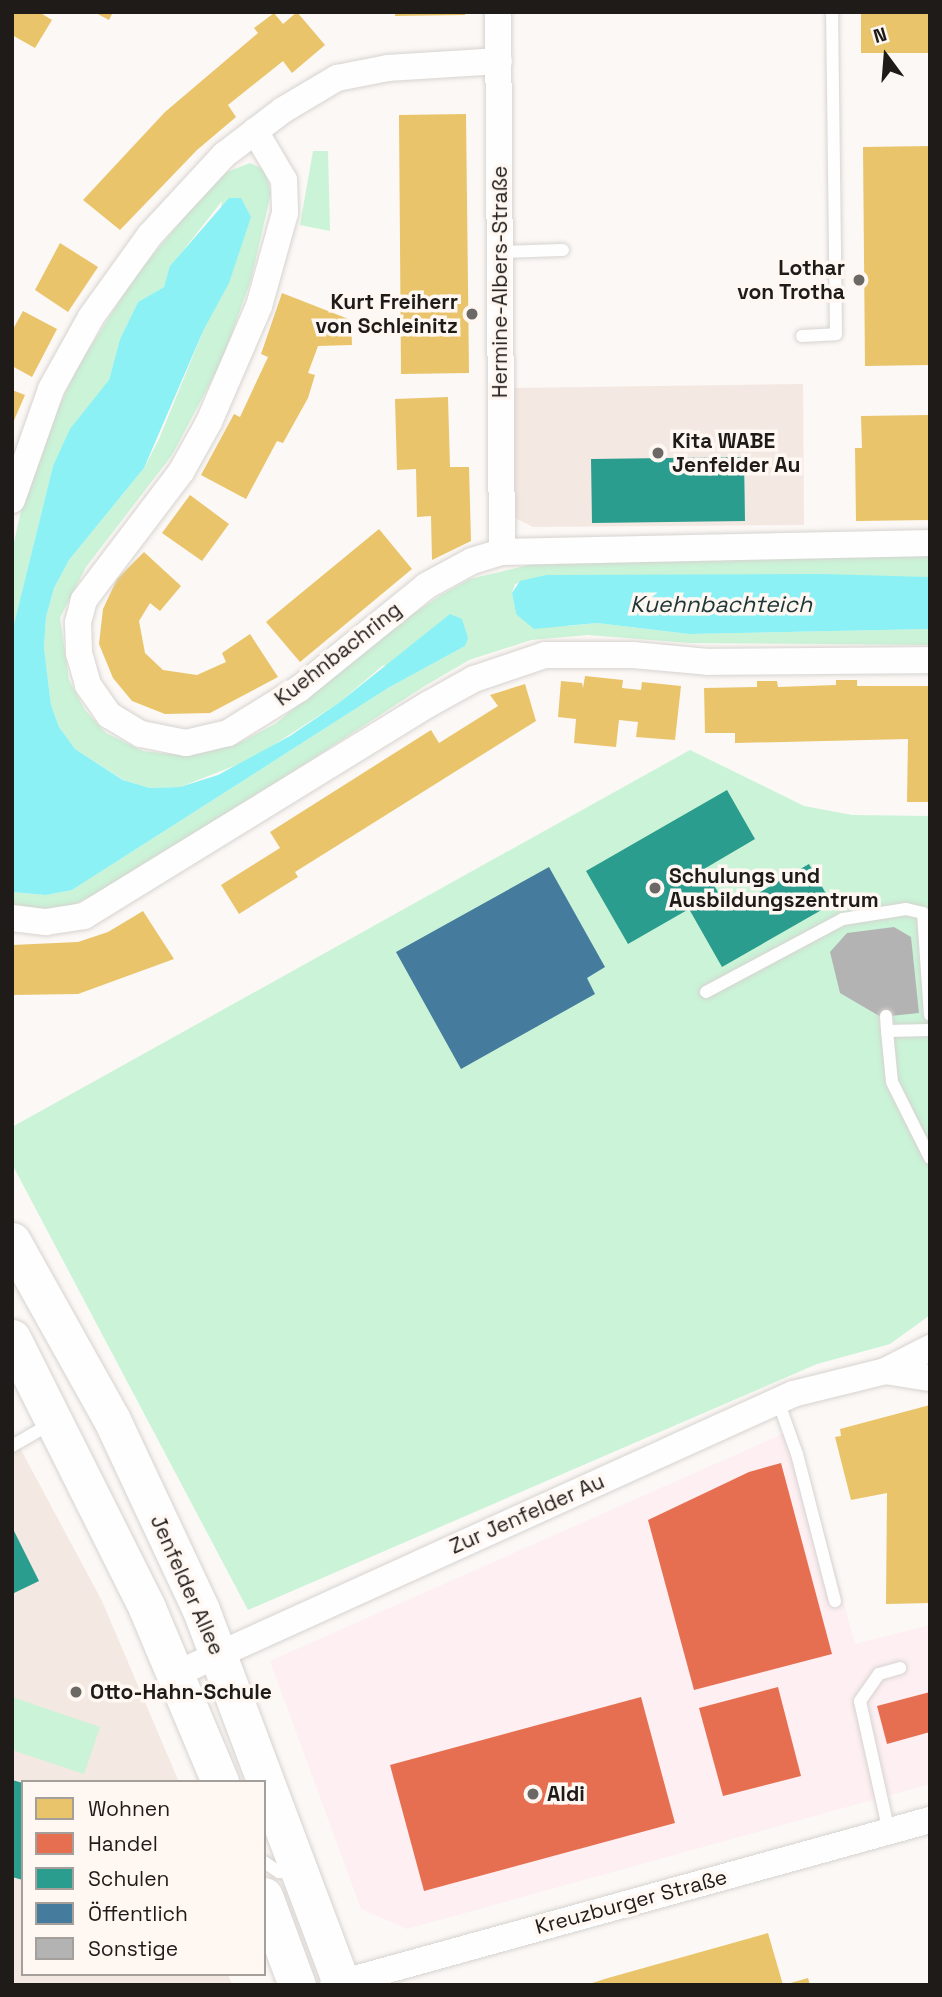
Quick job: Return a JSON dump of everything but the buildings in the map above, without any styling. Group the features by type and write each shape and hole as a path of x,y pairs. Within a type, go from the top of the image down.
{"main road":[{"name":"Jenfelder Allee","path":"17,1257 112,1420 219,1654 266,1780"},
{"path":"12,1338 55,1421 176,1674 219,1780"},
{"name":"Jenfelder Allee","path":"266,1781 339,1984"},
{"path":"266,1901 297,1985"}],"street":[{"name":"Hermine-Albers-Straße","path":"498,12 502,552"},
{"path":"12,500 51,389 91,317 191,186 255,131 337,78 376,70 499,61"},
{"name":"Kuehnbachring","path":"255,131 284,180 285,213 259,306 209,422 181,472 84,600 78,643 88,685 109,715 141,734 186,743 228,733 299,689 426,586 472,561 502,552 560,547 930,543"},
{"path":"12,918 46,922 84,916 427,705 474,679 545,656 634,655 708,662 930,660"},
{"name":"Zur Jenfelder Au","path":"176,1674 778,1401 885,1371 930,1348"},
{"name":"Zur Jenfelder Au","path":"885,1371 930,1378"},
{"name":"Kreuzburger Straße","path":"339,1984 930,1821"}],"lane":[{"path":"802,336 836,334 832,12"},
{"path":"500,252 563,250"},
{"path":"706,992 843,919 906,909 923,913 930,1015"},
{"path":"886,1016 892,1082 930,1158"},
{"path":"887,1031 930,1030"},
{"path":"778,1401 797,1454 835,1601"},
{"path":"12,1446 55,1421"},
{"path":"889,1832 860,1700 879,1674 900,1668"},
{"path":"266,1863 279,1872 300,1873"}],"shaded area":[{"name":"Kita WABE Jenfelder Au","path":"803,384 804,525 533,527 515,518 512,388"},
{"path":"796,1428 855,1644 930,1625 930,1784 407,1929 361,1909 270,1661"},
{"name":"Otto-Hahn-Schule","path":"12,1433 102,1601 178,1780 21,1780 21,1976 229,1976 232,1985 12,1985"}],"green space":[{"path":"313,151 328,151 330,231 300,225"},
{"path":"250,163 265,170 271,193 251,280 222,361 172,455 86,567 60,618 69,680 85,710 106,733 143,751 188,756 237,744 275,724 396,625 443,594 470,579 546,561 930,556 930,577 546,575 515,584 512,593 516,614 569,626 597,623 689,634 930,629 930,645 689,643 588,635 531,640 469,660 423,687 122,883 70,906 38,911 12,907 12,892 46,895 72,890 388,688 465,646 382,666 340,702 252,759 180,787 150,788 124,780 75,749 59,727 51,705 44,648 46,617 54,588 69,560 144,468 159,439 204,329 222,201 171,266 164,287 138,302 120,339 109,380 53,466 12,632 12,551 23,502 45,437 77,368 136,275 203,195 227,172"},
{"path":"690,750 804,806 852,815 930,816 930,1315 890,1344 817,1364 248,1610 12,1164 12,1127"},
{"path":"12,1697 100,1727 84,1774 12,1750"}],"water":[{"path":"229,198 241,198 251,217 229,283 204,329 144,468 69,560 54,588 46,617 44,648 51,705 59,727 75,749 123,780 150,788 180,787 218,775 290,736 340,702 450,614 462,619 468,638 465,646 388,688 72,890 46,895 12,892 12,632 53,466 70,429 109,380 120,339 138,302 164,287 170,266"},
{"name":"Kuehnbachteich","path":"820,574 930,577 930,629 689,634 597,623 534,629 516,614 512,593 520,581 546,575"}],"place":[{"name":"Lothar von Trotha","path":"859,280"},
{"name":"Kurt Freiherr von Schleinitz","path":"472,314"},
{"name":"Kita WABE Jenfelder Au","path":"658,453"},
{"name":"Schulungs und Ausbildungszentrum","path":"655,888"},
{"name":"Otto-Hahn-Schule","path":"76,1692"},
{"name":"Aldi","path":"533,1794"}]}
